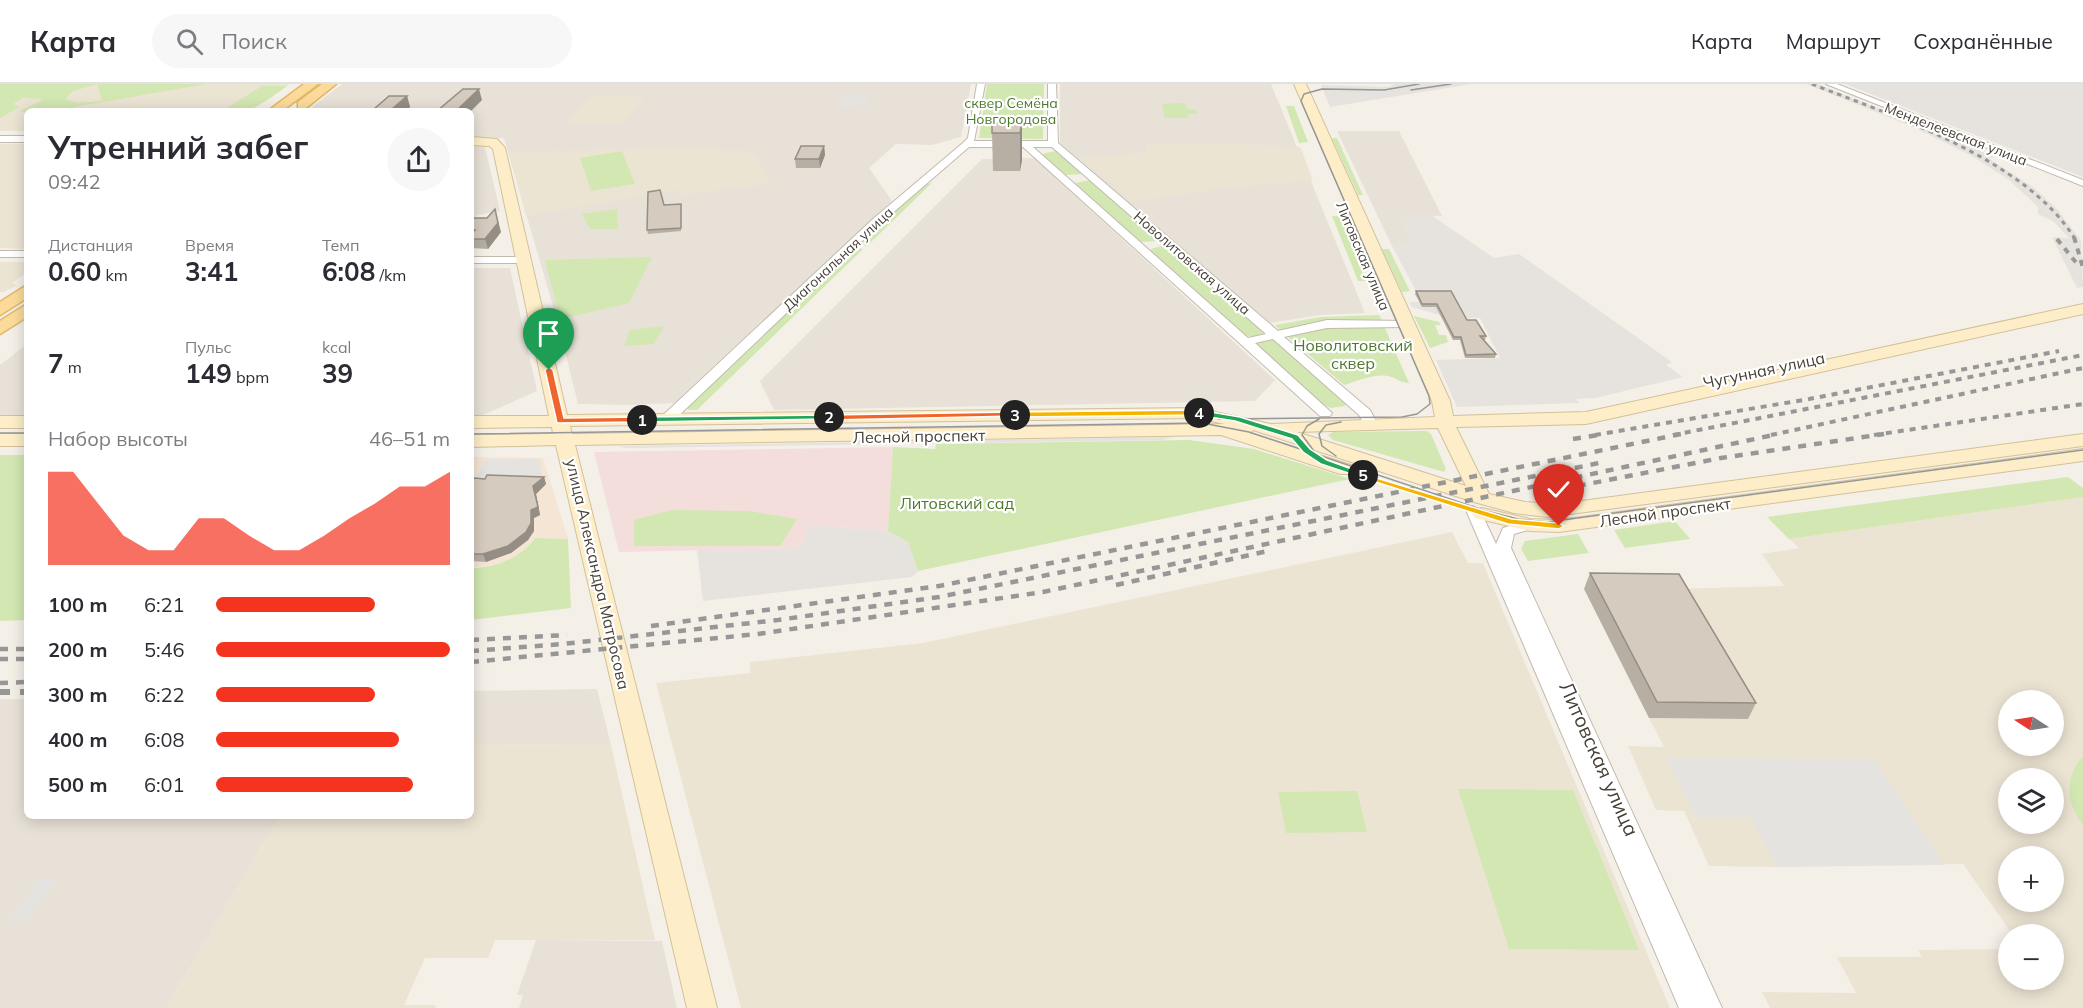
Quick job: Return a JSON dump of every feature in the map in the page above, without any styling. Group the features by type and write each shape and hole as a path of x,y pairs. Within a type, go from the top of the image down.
{"main road":[{"path":"278,108 312,84"},
{"path":"298,108 330,84"},
{"path":"0,310 24,292"},
{"path":"0,330 24,311"}],"street":[{"path":"968,144 972,138 981,84"},
{"path":"968,144 1054,144 1052,139 1052,84"},
{"name":"Литовская улица","path":"1290,84 1440,416 1690,1008"},
{"name":"Литовская улица","path":"1300,84 1399,323"},
{"name":"Менделеевская улица","path":"1830,84 2083,183"},
{"path":"0,139 24,140"},
{"name":"улица Александра Матросова","path":"474,141 493,142 498,145 560,421 702,1008"},
{"name":"Диагональная улица","path":"666,420 886,213 968,144"},
{"name":"Новолитовская улица","path":"1025,144 1325,413"},
{"name":"Новолитовская улица","path":"1054,144 1275,334 1368,419"},
{"path":"1066,180 1091,176"},
{"path":"1140,247 1168,242"},
{"path":"0,254 24,254"},
{"path":"474,260 525,260"},
{"name":"Чугунная улица","path":"1440,416 1590,409 2083,301"},
{"name":"Чугунная улица","path":"1440,416 1593,417 2083,309"},
{"path":"1245,342 1327,324 1399,323"},
{"name":"Лесной проспект","path":"1206,413 1265,428 1296,432 1530,525 1576,524 2083,455"},
{"name":"Лесной проспект","path":"474,422 1206,413 1325,413 1368,419"},
{"path":"1324,462 1306,451 1296,432 1309,418 1325,413"},
{"name":"Лесной проспект","path":"1296,432 1368,419 1440,416"},
{"path":"0,422 24,422"},
{"name":"Лесной проспект","path":"474,441 1265,428"},
{"name":"Лесной проспект","path":"1222,429 1324,462 1477,504 1558,511 2083,440"},
{"path":"0,440 24,440"},
{"path":"1884,467 1900,479"},
{"name":"Литовская улица","path":"1530,525 1508,531 1503,540 1503,548 1711,1008"}],"shaded area":[{"path":"79,84 290,84 255,108 24,108 24,131 0,131 0,98"},
{"path":"342,84 971,84 961,137 932,145 896,144 869,168 892,201 674,403 632,405 578,404 559,327 504,138 474,137 474,108 311,108"},
{"path":"1060,84 1271,84 1365,313 1320,315 1270,323 1060,143"},
{"path":"1396,84 1471,84 1330,107 1321,85 1388,87"},
{"path":"1806,84 1817,84 1998,156 1988,158 2033,187 2057,209 2081,241 2083,287 2077,288 2052,237 2069,238 2053,221 2038,214 2038,207 2009,180 1972,156 1913,127"},
{"path":"1845,84 2083,84 2083,177"},
{"path":"842,94 869,94 866,104 860,104 859,107 837,107"},
{"path":"590,96 644,96 622,124 568,124"},
{"path":"1337,131 1399,131 1442,216 1399,217 1411,244 1391,244"},
{"path":"1163,143 1297,146 1301,148 1313,181 1232,187 1132,202 1080,158 1147,152 1145,145"},
{"path":"0,144 24,144 24,249 0,248"},
{"path":"474,146 485,147 500,211 477,215 474,218"},
{"path":"660,149 751,151 771,183 681,195 678,190 526,216 509,152"},
{"path":"1034,158 1275,380 1255,401 774,410 760,381 982,159"},
{"path":"1431,215 1494,258 1519,254 1672,362 1666,365 1683,377 1595,398 1576,399 1579,403 1457,407 1436,360 1500,358 1480,318 1451,318 1411,307 1410,302 1419,302 1417,293 1391,244 1411,244 1398,217"},
{"path":"0,262 24,262 24,274 12,283 17,285 0,292"},
{"path":"474,268 510,268 537,391 481,416 474,416"},
{"path":"24,346 24,415 0,415 0,365"},
{"path":"1172,437 1163,440 625,448 618,446"},
{"path":"893,447 888,531 809,525 801,548 619,552 594,452"},
{"path":"474,457 543,458 568,539 535,538 513,558 495,565 474,568"},
{"path":"486,459 540,459 542,477 475,478"},
{"path":"2083,497 2083,1008 1770,1008 1762,992 1856,993 1837,957 1922,957 1918,950 1998,949 1998,990 2064,990 2064,924 2005,924 1963,864 1709,866 1684,811 1656,810 1628,746 1664,747 1649,718 1747,719 1672,589 1784,586 1762,554 1799,548 1789,539"},
{"path":"809,525 888,531 908,542 918,571 912,577 703,601 697,550 801,548"},
{"path":"1452,532 1468,563 1483,563 1670,1008 741,1008 656,683 750,673 750,662 923,643"},
{"path":"597,689 611,745 474,744 474,691"},
{"path":"0,699 24,699 24,819 278,819 166,1008 0,1008"},
{"path":"474,744 611,745 655,940 495,940 488,958 425,958 404,1005 436,1005 435,1008 166,1008 278,819 474,819"},
{"path":"1666,758 1874,759 1944,865 1777,867 1751,818 1696,817"},
{"path":"40,879 57,879 25,921 8,921"},
{"path":"536,940 662,941 677,1008 519,1008 523,995 517,995"}],"green space":[{"path":"0,84 97,84 206,84 69,108 26,108 44,99 23,98 13,104 19,107 0,118","holes":["97,84 102,101 77,103 65,99 73,91"]},
{"name":"сквер Семёна Новгородова","path":"987,84 1044,84 1043,139 979,138"},
{"path":"262,86 287,86 252,108 227,108"},
{"path":"1185,103 1187,109 1196,109 1198,114 1188,114 1189,118 1165,118 1162,104"},
{"path":"1286,106 1294,106 1308,142 1299,143"},
{"path":"1332,138 1337,138 1363,195 1358,195"},
{"path":"622,151 635,184 591,191 580,158"},
{"path":"1056,151 1083,174 1066,175 1043,155"},
{"path":"1090,180 1158,239 1157,241 1140,242 1075,183"},
{"path":"932,183 867,246 863,245 865,243 862,242 922,185"},
{"path":"617,209 618,229 590,229 582,214"},
{"path":"1332,216 1340,216 1366,281 1358,281"},
{"path":"1161,246 1168,247 1264,332 1253,336 1242,334 1150,251"},
{"path":"855,248 863,249 697,410 688,410 689,405"},
{"path":"1382,249 1389,249 1410,291 1402,292"},
{"path":"652,257 629,303 560,319 545,260"},
{"path":"1379,315 1382,321 1324,321 1280,330 1275,325 1321,317"},
{"path":"1414,316 1439,322 1441,325 1435,325 1439,335 1446,335 1448,342 1430,348"},
{"path":"664,326 654,344 624,346 630,330"},
{"name":"Новолитовский сквер","path":"1323,326 1384,326 1409,383 1380,376 1344,385 1286,335"},
{"path":"1270,339 1276,341 1346,402 1345,406 1331,408 1321,404 1255,344"},
{"path":"1427,431 1431,434 1446,469 1444,472 1333,440 1328,435 1333,432"},
{"name":"Литовский сад","path":"1189,440 1254,449 1350,479 918,571 908,542 888,531 893,447 935,449 936,444"},
{"path":"0,455 24,455 24,620 0,621"},
{"path":"2068,477 2083,488 2083,497 1789,539 1767,517"},
{"path":"671,510 748,511 797,519 780,546 634,546 634,520"},
{"path":"1675,521 1690,539 1625,548 1614,530"},
{"path":"1578,534 1589,553 1528,561 1521,549 1525,541"},
{"path":"535,538 568,539 571,608 474,620 474,568 498,564 515,556"},
{"path":"2083,756 2083,825 2073,808 2070,781"},
{"path":"1458,789 1573,790 1639,950 1509,949"},
{"path":"1357,791 1367,832 1286,833 1278,792"}],"building":[{"path":"463,89 479,89 459,108 441,108"},
{"path":"389,96 407,96 393,108 375,108"},
{"path":"992,123 1022,123 1020,133 992,133"},
{"path":"801,146 824,146 819,159 795,159"},
{"path":"660,190 664,205 681,204 681,228 647,230 648,192"},
{"path":"495,209 498,223 485,239 474,239 474,218 487,218"},
{"path":"1416,291 1451,291 1467,320 1476,320 1486,336 1480,336 1496,354 1466,355 1461,337 1454,337 1437,304 1422,304"},
{"path":"487,475 544,477 533,486 538,507 531,510 531,523 526,532 508,546 483,554 474,554 474,478 485,479"},
{"path":"1590,573 1679,574 1756,703 1657,702"}],"tram line":[{"path":"1218,419 1402,417 1417,414 1430,404 1429,396 1301,101 1304,94 1322,89 1384,90 1419,84"},
{"path":"1411,90 1451,84"},
{"path":"1314,451 1302,435 1307,426 1319,419"},
{"path":"1336,456 1322,446 1319,434 1326,425 1341,422"},
{"path":"474,434 1202,423 1249,432 1486,511 1518,519 1548,522 2083,450"},
{"path":"0,433 24,433"}],"railway":[{"path":"1812,84 1919,126 1992,164 2025,186 2053,211 2074,238"},
{"path":"2074,238 2083,268"},
{"path":"2057,239 2078,265"},
{"path":"1595,435 1809,399 2059,351"},
{"path":"1673,435 2083,355"},
{"path":"1771,435 2083,368"},
{"path":"1874,435 2083,404"},
{"path":"1573,439 1604,434"},
{"path":"651,626 939,586 1681,434"},
{"path":"474,662 758,634 1043,592 1778,434"},
{"path":"1562,489 1721,458 1884,434"},
{"path":"474,651 563,644 778,620 939,597 1604,462"},
{"path":"1116,585 1268,551"},
{"path":"474,640 567,635"},
{"path":"0,649 24,649"},
{"path":"0,659 24,659"},
{"path":"0,683 24,682"},
{"path":"0,692 24,692"}],"route":[{"path":"549,370 560,421 1184,412 1220,415 1295,437 1306,451 1324,462 1511,522 1559,526"}]}
